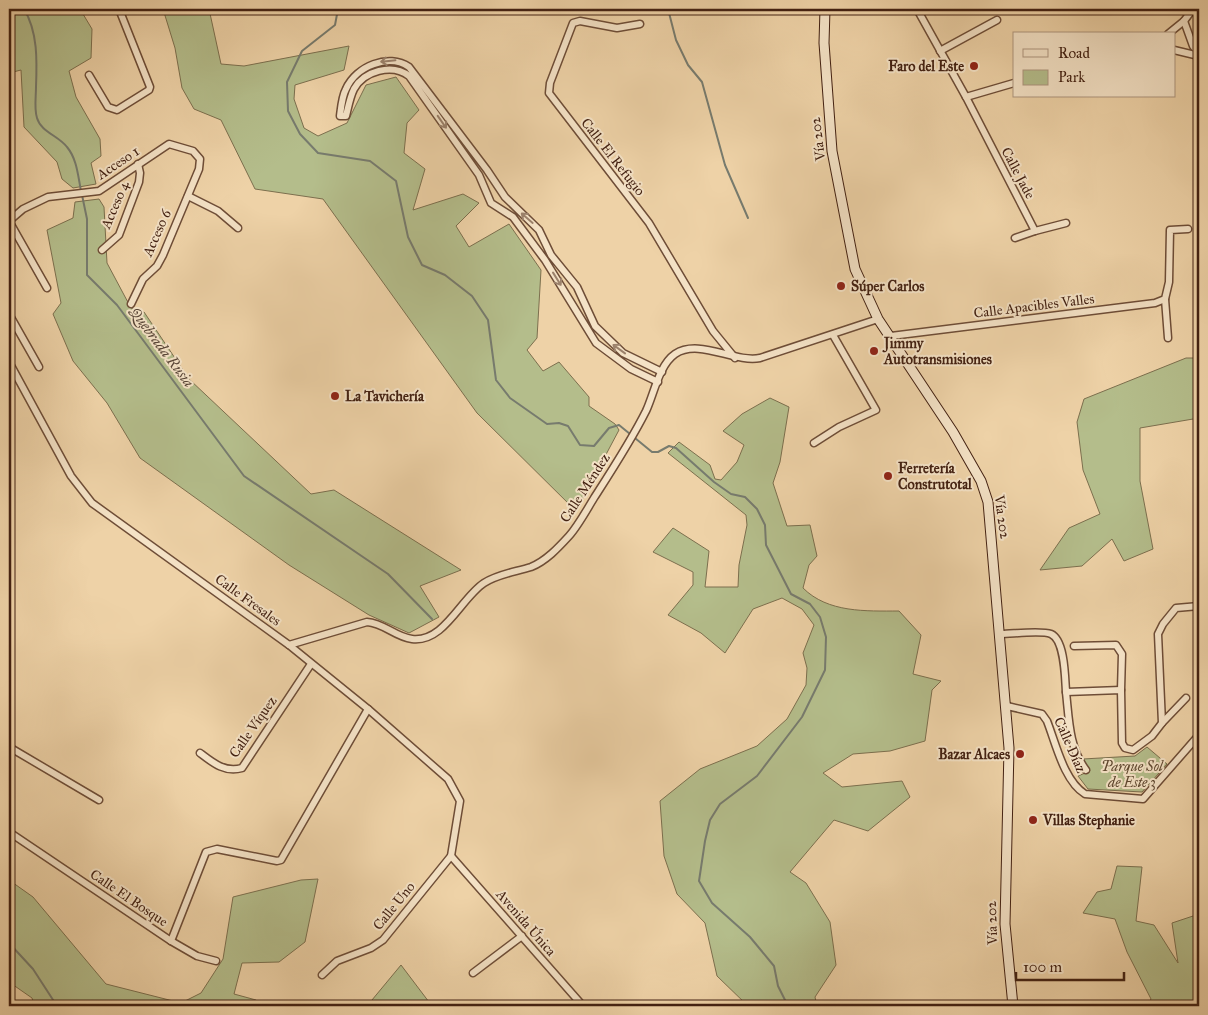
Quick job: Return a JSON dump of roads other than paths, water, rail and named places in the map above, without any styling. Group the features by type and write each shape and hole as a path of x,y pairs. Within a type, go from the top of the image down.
{"main road":[{"name":"Vía 202","path":"825,9 824,43 832,151 855,269 878,319 891,336 952,432 985,491 1007,706 1009,748 1005,924 1013,1006"}],"street":[{"path":"89,75 108,107 112,110 117,110 150,87 119,9"},
{"name":"Calle Jade","path":"917,9 966,97 1035,231"},
{"path":"1170,32 1184,21 1194,9"},
{"path":"940,51 997,20"},
{"name":"Calle El Refugio","path":"640,24 617,28 580,21 573,23 550,83 549,93 649,223 713,331 735,358"},
{"path":"1184,21 1192,46 1199,55"},
{"path":"1176,50 1199,55"},
{"path":"658,382 631,369 596,343 545,260 513,217 491,203 479,174 409,76 404,72 391,70 379,71 365,76 354,90 346,116 340,116 346,88 356,76 373,64 391,60 403,63 409,67 488,170 505,197 539,230 551,255 577,287 595,326 623,353 662,372"},
{"path":"966,97 1013,83"},
{"name":"Acceso 1","path":"9,221 38,201 93,192 169,144 193,151 199,155 201,164 188,196"},
{"name":"Acceso 4","path":"102,250 119,235 139,182 138,164"},
{"path":"188,196 218,211 238,228"},
{"name":"Acceso 6","path":"131,304 142,279 157,266 163,255 188,196"},
{"path":"9,221 47,288"},
{"path":"1015,238 1066,223"},
{"path":"1168,338 1165,299 1169,282 1170,230 1188,229"},
{"name":"Calle Apacibles Valles","path":"891,336 1155,303 1165,299"},
{"path":"9,314 39,367"},
{"name":"Calle Méndez","path":"288,645 367,622 377,623 399,637 414,640 430,636 442,627 483,584 541,562 570,535 630,442 670,358 688,350 706,350 750,360 833,335 878,319"},
{"path":"814,443 837,428 876,410 833,335"},
{"name":"Calle Fresales","path":"9,362 44,431 85,496 288,645 368,709 448,779 460,801 460,811 451,856"},
{"path":"1162,723 1158,634 1163,624 1176,608 1199,606"},
{"path":"1001,634 1050,633 1057,638 1060,646 1070,730 1080,761 1086,770"},
{"path":"1074,646 1116,646 1122,654 1122,743 1124,748 1133,750 1139,747 1152,736 1186,698"},
{"name":"Calle Víquez","path":"200,753 215,764 226,769 242,768 311,664"},
{"path":"1066,692 1121,690"},
{"name":"Calle Díaz","path":"1007,706 1042,714 1047,721 1070,777 1078,790 1085,794 1143,799 1199,735"},
{"name":"Calle El Bosque","path":"9,832 171,942 206,852 217,849 281,860 368,709"},
{"path":"9,747 99,800"},
{"name":"Avenida Única","path":"451,856 583,1006"},
{"name":"Calle Uno","path":"322,975 338,961 371,948 382,940 451,856"},
{"path":"473,973 522,936"},
{"path":"171,942 197,956 216,961"}],"waterway":[{"name":"Quebrada Rusia","path":"24,9 32,27 36,47 35,107 37,118 42,127 64,143 70,152 77,168 81,191"},
{"path":"338,9 335,25 302,51 287,82 288,111 300,134 318,153 370,161 396,181 408,237 422,265 445,275 472,296 488,320 496,380 510,398 547,424 559,423 568,426 580,445 594,446 609,428 619,425 652,452 658,452 669,446 676,448 714,482 731,494 745,497 757,509 765,525 766,545 791,594 810,604 820,617 826,637 825,670 802,717 757,776 720,804 710,820 699,881 712,903 750,937 774,966 778,986 788,1006"},
{"path":"668,9 676,40 688,65 702,82 725,165 748,218"},
{"name":"Quebrada Rusia","path":"82,195 87,219 87,275 117,305 244,476 388,574 432,619"},
{"path":"9,943 33,969 57,1006"}],"place":[{"name":"Faro del Este","path":"974,66"},
{"name":"Súper Carlos","path":"841,286"},
{"name":"Jimmy Autotransmisiones","path":"874,351"},
{"name":"La Tavichería","path":"335,396"},
{"name":"Ferretería Construtotal","path":"888,476"},
{"name":"Bazar Alcaes","path":"1020,754"},
{"name":"Villas Stephanie","path":"1033,820"}],"park label":[{"name":"Parque Sol de Este 3","path":"1132,774"}]}
